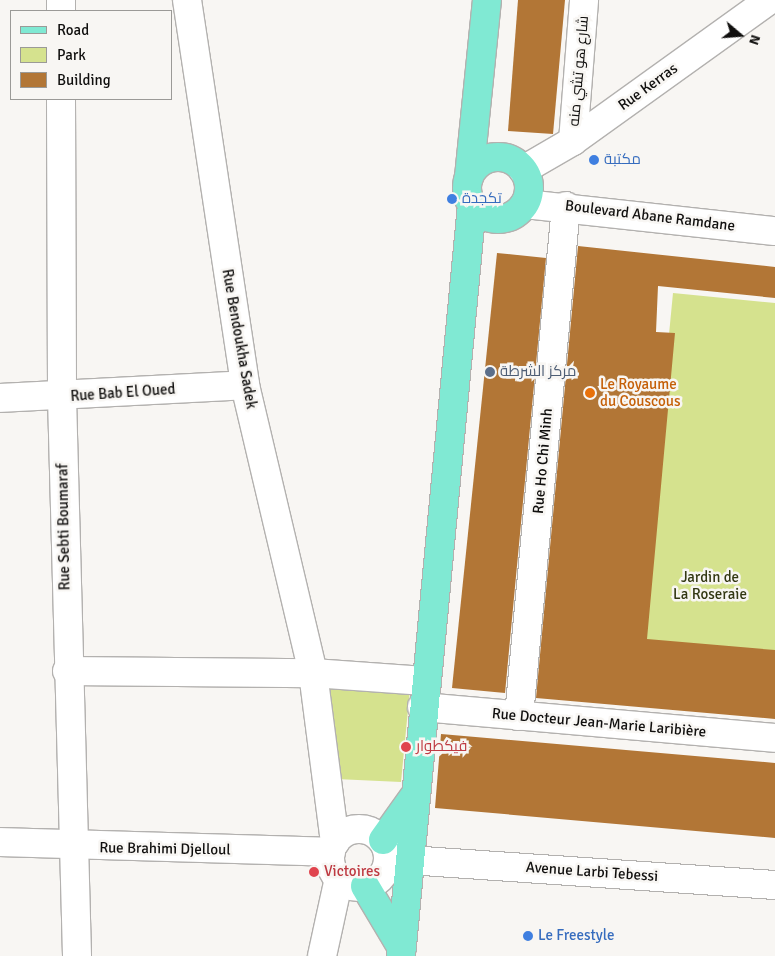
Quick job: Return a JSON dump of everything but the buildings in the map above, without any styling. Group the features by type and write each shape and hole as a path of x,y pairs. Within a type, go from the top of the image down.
{"main road":[{"path":"402,952 413,797 472,205 469,177 487,0"},
{"path":"469,177 489,158 508,159 523,170 529,187 525,204 509,218 498,219 478,212 472,205"},
{"path":"383,840 413,797"},
{"path":"366,886 402,952"}],"street":[{"name":"Rue Bendoukha Sadek","path":"187,0 245,385 313,673 333,848"},
{"name":"شارع هو تشي منه","path":"573,141 584,0"},
{"name":"Rue Kerras","path":"523,170 573,141 769,0"},
{"name":"Rue Sebti Boumaraf","path":"61,100 62,397 67,672 76,847 77,956"},
{"name":"Boulevard Abane Ramdane","path":"525,204 566,206 775,231"},
{"name":"Rue Ho Chi Minh","path":"519,716 566,206"},
{"name":"Rue Bab El Oued","path":"0,398 62,397 245,385"},
{"name":"Rue Docteur Jean-Marie Laribière","path":"67,672 313,673 423,694 519,716 775,738"},
{"path":"322,956 339,878 333,848 358,829 383,840 387,868 366,886 339,878"},
{"name":"Rue Brahimi Djelloul","path":"0,842 76,847 333,848"},
{"name":"Avenue Larbi Tebessi","path":"408,860 775,885"}],"green space":[{"name":"Jardin de La Roseraie","path":"673,293 775,303 775,657 639,645"},
{"path":"328,687 410,689 401,782 336,779"}],"place":[{"name":"مكتبة","path":"594,160"},
{"name":"تكجدة","path":"452,199"},
{"name":"مركز الشرطة","path":"490,372"},
{"name":"Le Royaume du Couscous","path":"590,393"},
{"name":"فيكطوار","path":"406,747"},
{"name":"Victoires","path":"314,872"},
{"name":"Le Freestyle","path":"528,936"}]}
